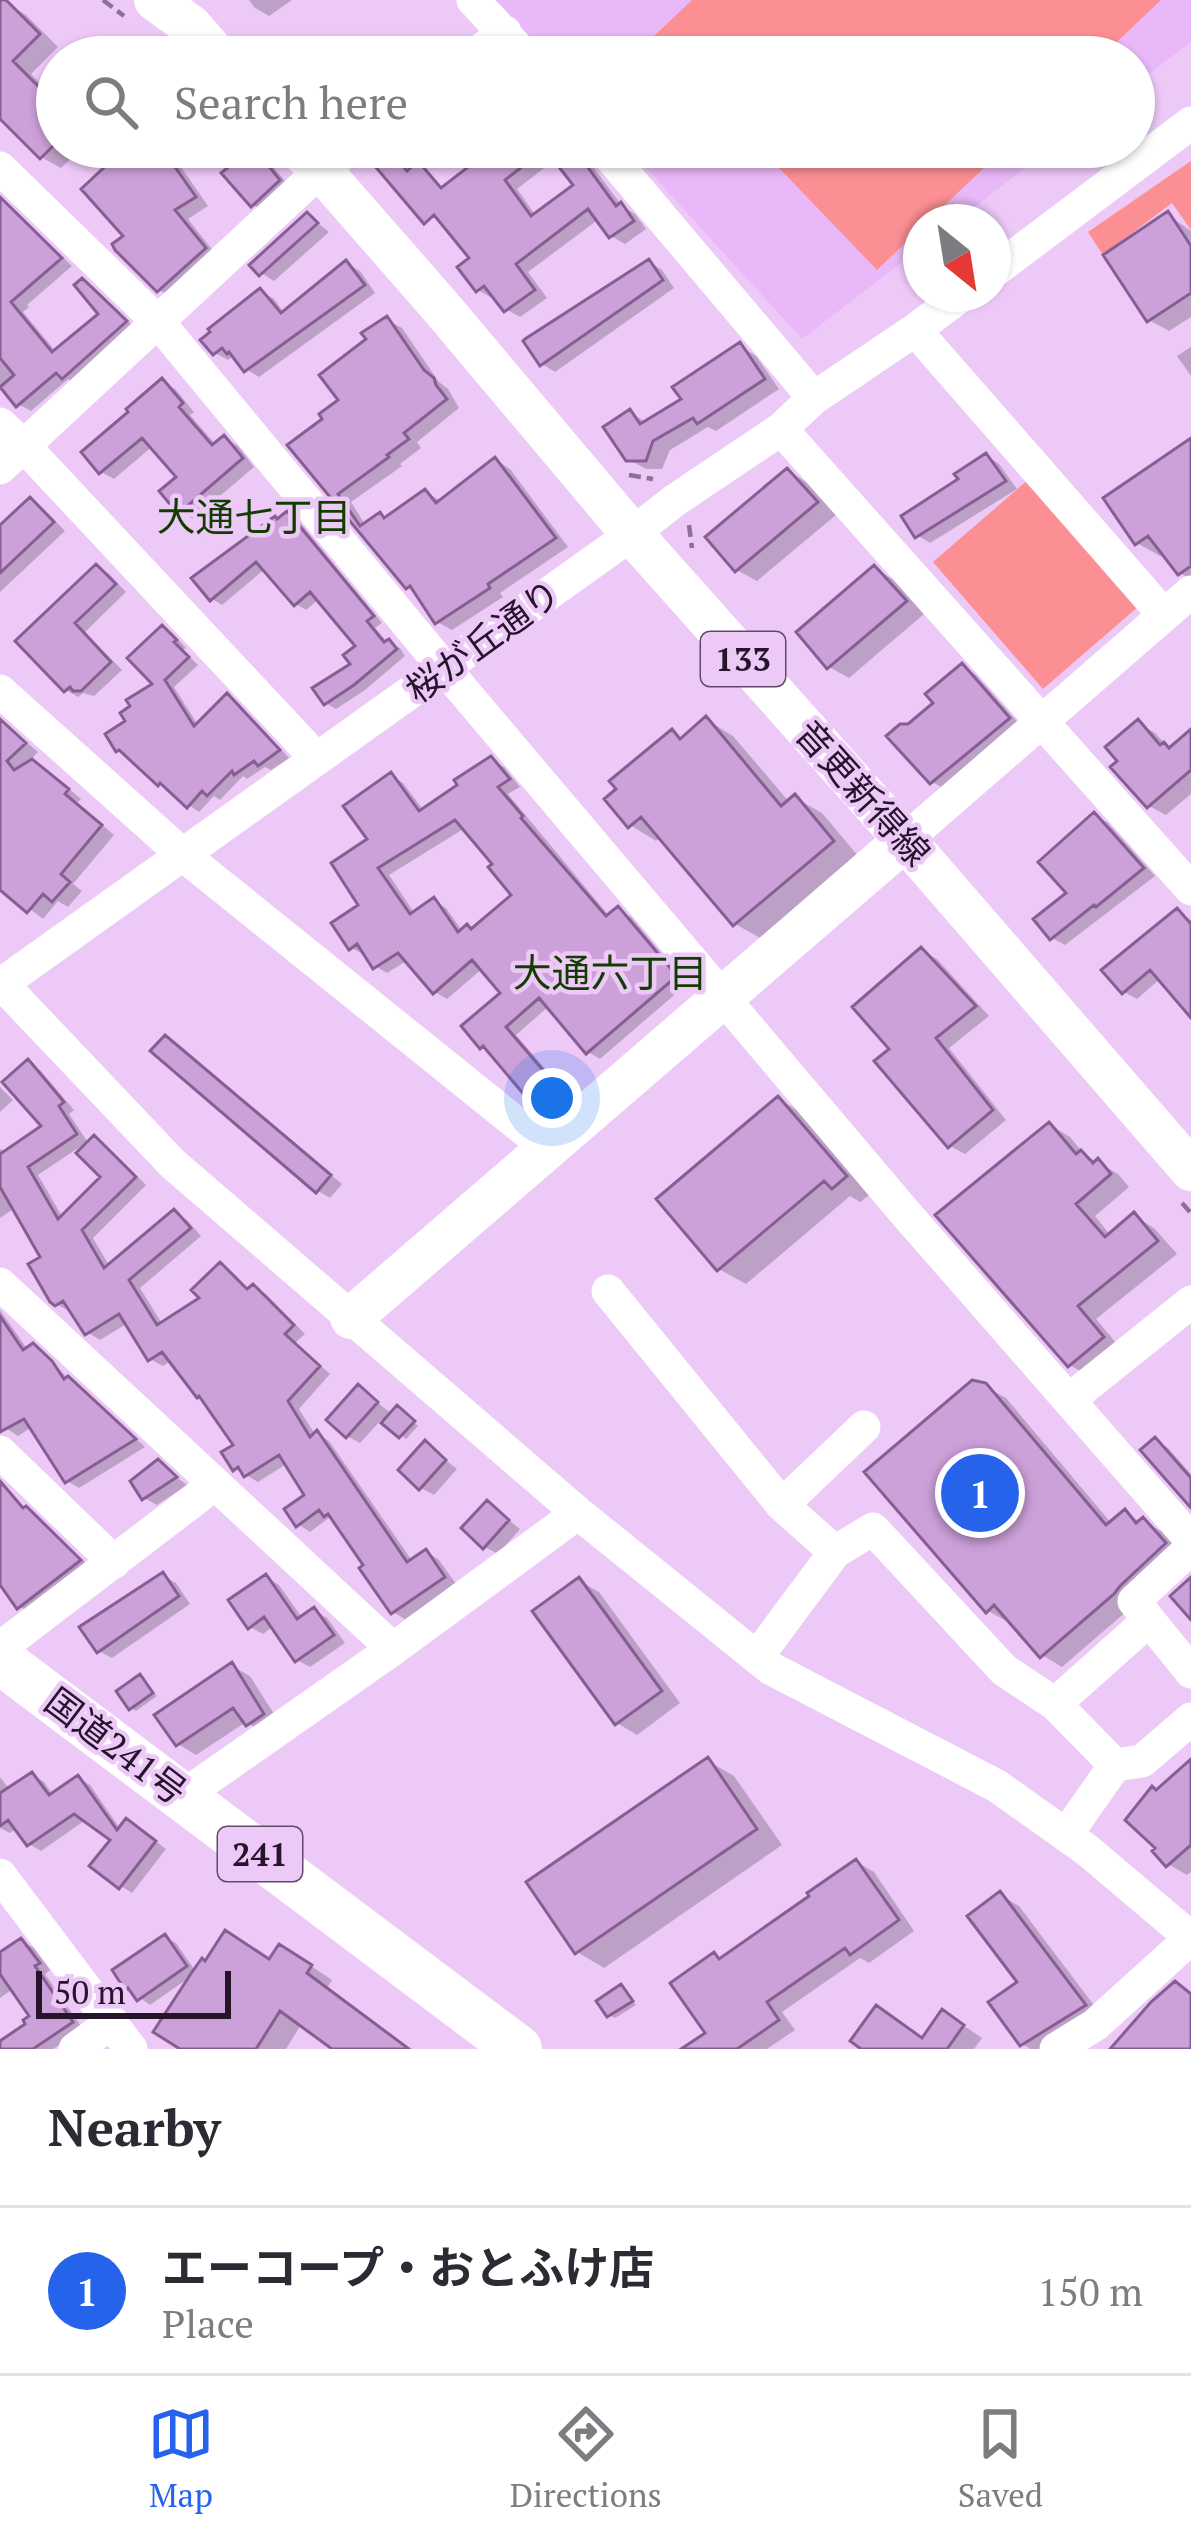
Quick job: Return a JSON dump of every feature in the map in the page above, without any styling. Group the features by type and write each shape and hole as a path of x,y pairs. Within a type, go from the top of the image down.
{"highway":[{"name":"国道241号","path":"0,1660 183,1796 492,2041"}],"main road":[{"path":"155,0 200,36"},
{"name":"音更新得線","path":"334,168 632,534 1191,1170"},
{"path":"351,1318 904,840"}],"street":[{"path":"473,0 507,36"},
{"path":"1155,150 1191,123"},
{"path":"0,168 159,323 444,668 1191,1544 1134,1601 1191,1672"},
{"path":"310,168 159,323 8,446 317,759"},
{"path":"620,168 814,398"},
{"path":"1011,258 1131,168"},
{"name":"桜が丘通り","path":"1,984 939,312"},
{"path":"915,330 1164,615"},
{"path":"781,429 1191,889"},
{"path":"904,840 1191,592"},
{"path":"0,691 183,854 546,1147"},
{"path":"1,984 173,1164 578,1513 757,1658 997,1786 1087,1850 1191,1938 1095,2025 1056,2049"},
{"path":"0,1284 393,1649"},
{"path":"608,1291 782,1505 835,1552"},
{"path":"1070,1400 1191,1302"},
{"path":"782,1505 864,1427"},
{"path":"0,1452 114,1562"},
{"path":"0,1648 215,1484"},
{"path":"183,1796 578,1513"},
{"path":"757,1658 835,1552 873,1529 1004,1670 1055,1704 1115,1765"},
{"path":"1055,1704 1149,1620"},
{"path":"1066,1835 1115,1765 1142,1761 1191,1719"},
{"path":"5,1892 122,2036 74,2049"}],"shaded area":[{"path":"492,0 1191,0 1191,42 1155,69 1155,36 525,36"},
{"path":"692,0 1161,0 1123,36 654,36"},
{"path":"1191,161 1191,230 1172,203 1103,255 1088,232"},
{"path":"646,168 1026,168 979,204 903,204 903,262 802,339"},
{"path":"779,168 984,168 946,204 903,204 903,245 877,270"},
{"path":"1029,479 1139,606 1043,689 933,562"}],"building":[{"path":"0,0 6,0 40,34 13,61 36,84 36,155 0,119"},
{"path":"104,168 176,168 196,197 175,210 206,248 157,292 115,250 112,244 123,236 81,189"},
{"path":"227,168 270,168 280,180 251,207 221,173"},
{"path":"376,168 424,168 441,188 467,168 520,168 505,180 531,216 573,185 560,168 588,168 616,206 621,202 634,221 609,238 588,209 516,264 535,290 504,312 484,286 476,292 457,267 469,258 434,215 424,224"},
{"path":"0,197 62,258 11,302 52,352 98,314 74,285 82,278 127,321 62,379 56,373 16,407 0,387 14,375 0,358"},
{"path":"1168,211 1191,246 1191,293 1147,322 1103,255"},
{"path":"307,212 318,223 259,276 249,265"},
{"path":"649,259 663,280 540,366 525,339"},
{"path":"346,260 365,285 244,372 229,352 222,348 213,355 200,340 260,288 281,313"},
{"path":"387,316 447,399 404,433 409,439 389,457 338,494 360,526 380,512 384,518 425,489 436,503 495,457 556,538 435,624 410,586 406,589 287,445 322,419 319,414 338,400 319,375 366,339 361,333"},
{"path":"740,342 765,379 697,424 693,418 653,441 646,461 626,461 603,427 630,409 640,424 681,399 672,387"},
{"path":"162,378 183,403 179,407 212,445 224,435 243,458 178,514 159,491 176,477 142,438 99,474 81,452"},
{"path":"1191,438 1191,566 1178,575 1148,536 1135,545 1103,498"},
{"path":"986,453 1006,481 915,538 901,516 958,479 954,474"},
{"path":"787,468 818,502 735,572 705,537"},
{"path":"30,497 54,522 0,573 0,525"},
{"path":"287,511 374,616 367,621 384,642 389,639 397,649 324,705 312,688 350,664 343,655 355,646 310,592 294,606 256,562 210,601 191,578"},
{"path":"96,564 116,584 75,623 111,662 81,691 70,687 64,692 15,641"},
{"path":"874,565 907,601 827,669 796,632"},
{"path":"162,625 189,657 165,680 194,726 227,693 280,750 258,766 254,761 234,775 232,771 207,796 202,791 187,808 116,752 105,734 125,721 120,713 130,706 126,700 152,684 127,658"},
{"path":"962,663 1010,718 930,784 886,736 933,703 925,694"},
{"path":"706,716 781,806 795,794 834,841 733,926 641,817 628,828 604,799 616,789 609,781 672,729 680,739"},
{"path":"0,719 26,743 7,761 14,770 32,759 102,825 61,874 70,882 52,902 43,894 27,913 0,890"},
{"path":"1138,719 1160,745 1164,742 1169,748 1191,729 1191,770 1147,808 1110,767 1117,761 1105,747"},
{"path":"491,756 510,779 498,787 521,818 606,916 618,906 677,976 586,1054 539,998 506,1027 555,1084 532,1104 461,1026 500,993 472,960 433,994 398,953 373,969 357,944 349,950 331,923 358,905 331,863 367,839 343,806 391,772 419,811 457,785 454,780","holes":["455,820 492,864 488,867 511,895 471,929 467,924 458,932 434,897 410,914 378,868"]},
{"path":"1094,812 1144,868 1050,940 1033,919 1066,893 1038,862"},
{"path":"1177,908 1191,924 1191,1018 1150,970 1122,994 1101,970"},
{"path":"921,947 976,1006 936,1038 993,1110 948,1148 874,1061 889,1049 852,1007"},
{"path":"165,1035 331,1175 316,1193 150,1051"},
{"path":"28,1059 64,1102 59,1106 77,1134 28,1167 58,1219 100,1177 76,1153 94,1135 136,1177 82,1230 104,1268 174,1209 191,1228 129,1280 157,1325 199,1298 191,1290 220,1262 247,1289 253,1284 294,1325 285,1334 320,1366 288,1401 310,1437 317,1430 407,1562 426,1549 445,1577 391,1614 328,1514 324,1517 319,1510 296,1527 284,1509 304,1495 279,1455 244,1477 238,1467 233,1471 221,1452 233,1445 162,1352 148,1361 119,1314 85,1335 63,1301 55,1306 50,1302 28,1264 40,1257 0,1187 0,1154 41,1126 2,1082"},
{"path":"778,1096 847,1176 832,1189 824,1181 717,1271 656,1199"},
{"path":"1049,1122 1076,1154 1081,1150 1093,1163 1098,1158 1111,1174 1076,1204 1105,1237 1134,1212 1158,1241 1078,1306 1104,1337 1068,1367 935,1215"},
{"path":"0,1316 23,1350 33,1343 64,1379 68,1376 136,1439 65,1483 24,1419 0,1432"},
{"path":"972,1380 986,1383 1106,1525 1125,1509 1136,1523 1143,1517 1166,1543 1040,1658 994,1605 986,1613 864,1472"},
{"path":"358,1384 378,1402 346,1438 326,1420"},
{"path":"397,1405 415,1421 399,1438 381,1423"},
{"path":"1155,1437 1191,1478 1191,1508 1140,1450"},
{"path":"425,1440 446,1460 419,1490 398,1470"},
{"path":"158,1459 177,1477 142,1500 130,1481"},
{"path":"0,1481 81,1560 17,1609 0,1585"},
{"path":"487,1500 509,1520 483,1549 461,1528"},
{"path":"163,1572 179,1596 97,1653 79,1627"},
{"path":"266,1574 297,1619 314,1607 334,1635 295,1662 264,1617 248,1629 228,1600"},
{"path":"579,1577 662,1691 615,1725 532,1611"},
{"path":"1191,1577 1191,1620 1170,1596"},
{"path":"232,1662 264,1714 246,1726 233,1708 176,1746 154,1715"},
{"path":"140,1674 153,1693 129,1710 116,1691"},
{"path":"708,1757 757,1829 575,1954 526,1882"},
{"path":"1191,1759 1191,1845 1166,1867 1152,1851 1155,1848 1125,1820 1152,1786 1156,1790"},
{"path":"32,1772 49,1795 78,1775 117,1830 126,1818 156,1841 119,1889 89,1866 110,1840 74,1814 27,1846 8,1820 0,1826 0,1793"},
{"path":"856,1859 899,1920 850,1955 845,1948 767,2002 779,2020 737,2049 681,2049 705,2033 670,1983 714,1952 719,1959"},
{"path":"1000,1891 1086,2005 1020,2046 988,2002 1017,1982 967,1916"},
{"path":"225,1930 269,1959 279,1944 312,1965 307,1973 409,2049 332,2049 280,2011 256,2049 180,2049 153,2032"},
{"path":"165,1934 187,1966 137,2001 112,1970"},
{"path":"21,1938 73,2022 33,2049 0,2049 0,2041 29,2016 0,1974 0,1952"},
{"path":"1175,1981 1191,1994 1191,2049 1110,2049 1151,2002"},
{"path":"621,1984 633,2001 607,2017 596,2001"},
{"path":"876,2005 922,2038 942,2009 964,2025 947,2049 861,2049 850,2041"}],"place":[{"name":"エーコープ・おとふけ店","path":"980,1493"}],"district":[{"name":"大通七丁目","path":"254,517"},
{"name":"大通六丁目","path":"610,973"}]}
